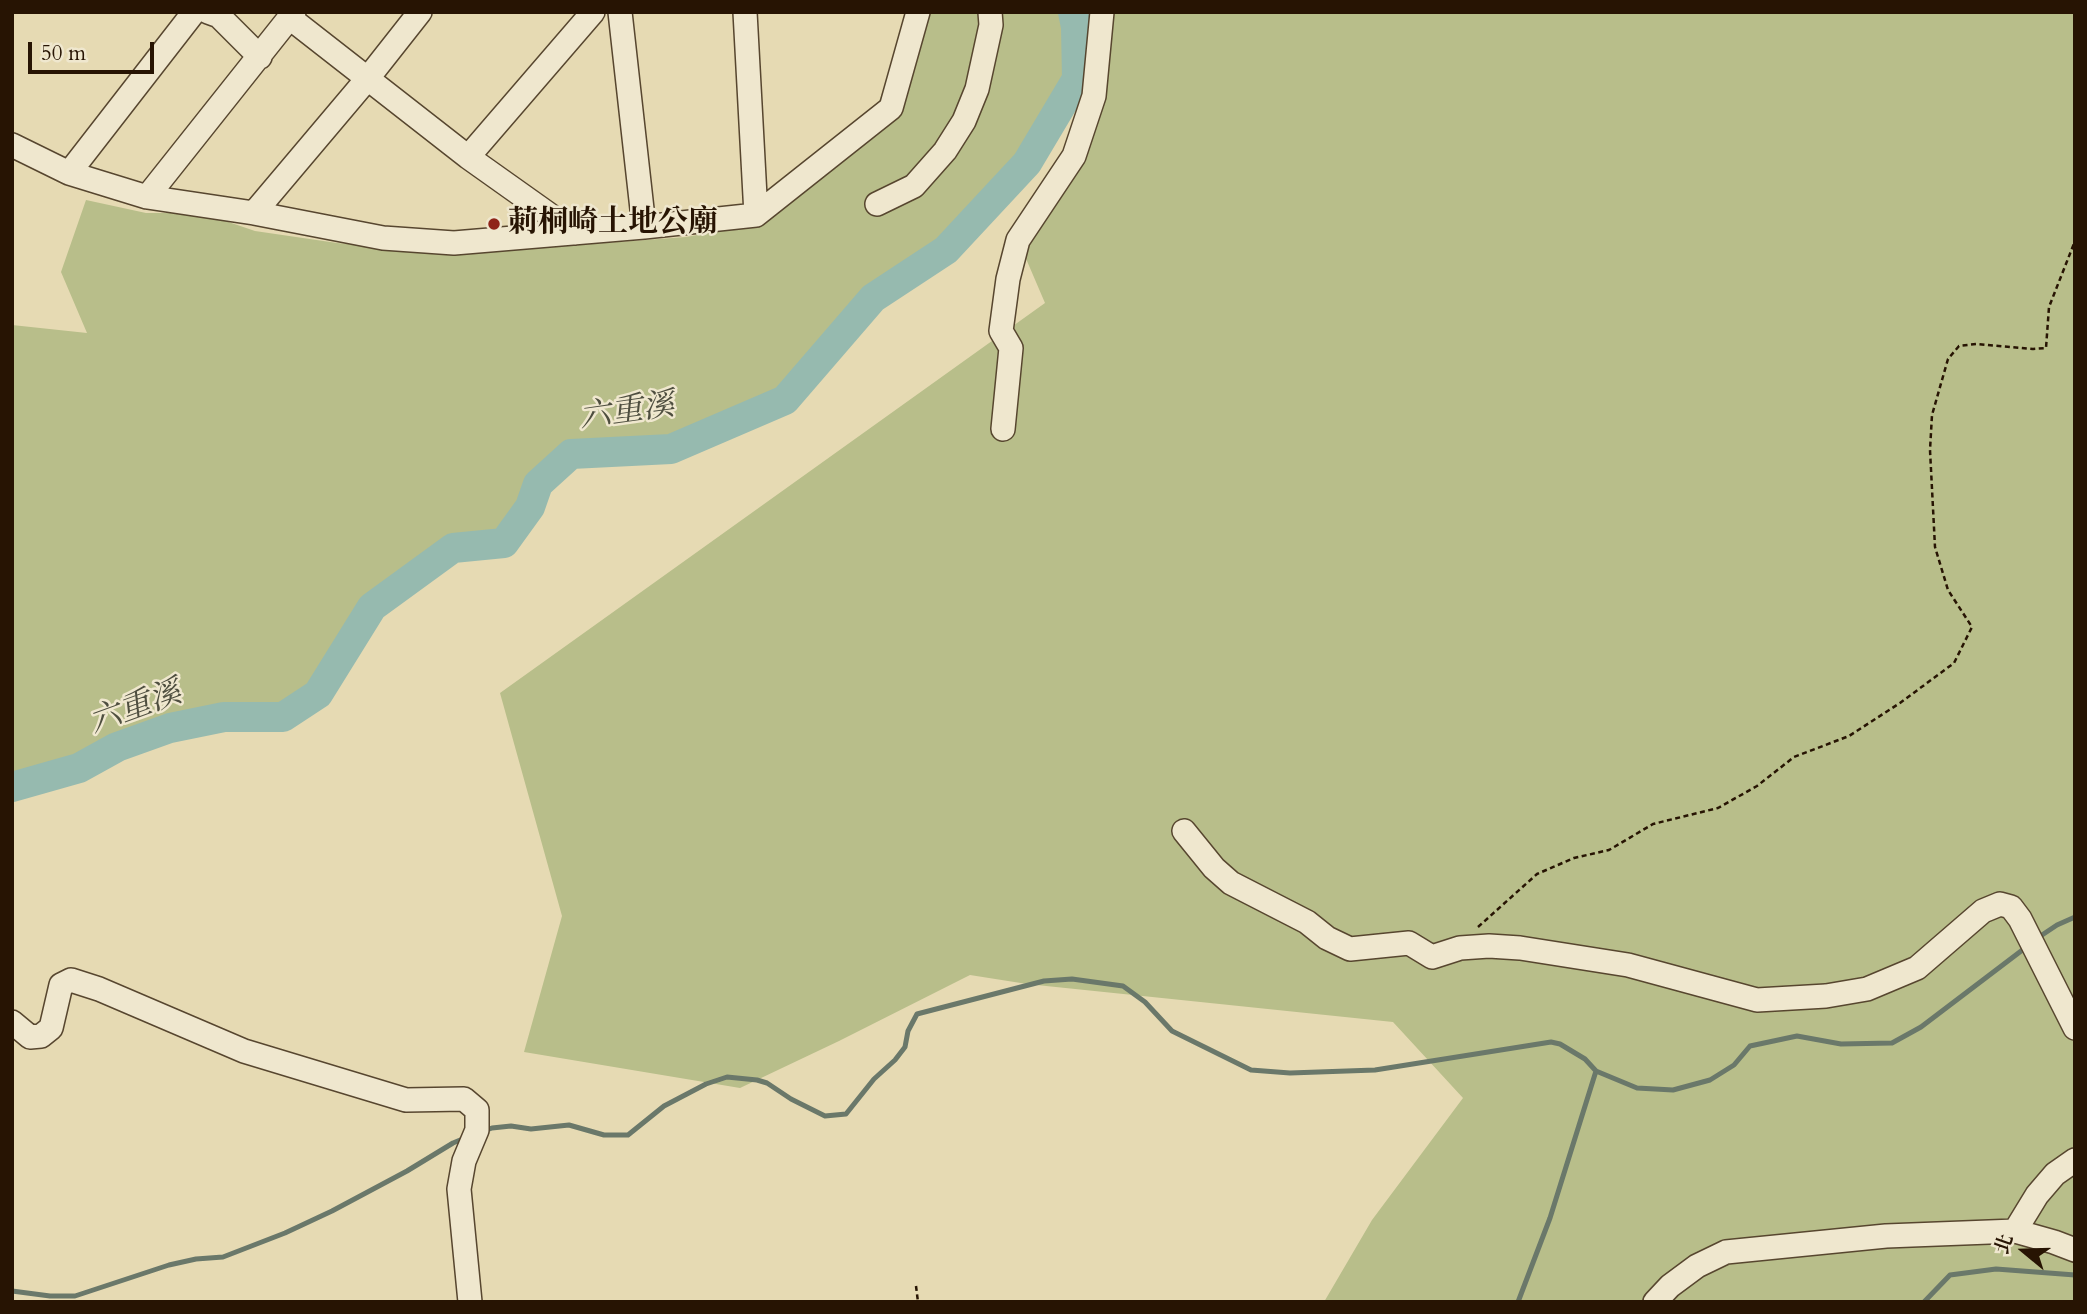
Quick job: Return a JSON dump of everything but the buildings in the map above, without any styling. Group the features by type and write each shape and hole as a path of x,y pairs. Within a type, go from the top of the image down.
{"street":[{"path":"69,173 194,12"},
{"path":"208,12 219,16 260,57"},
{"path":"254,214 420,12"},
{"path":"468,157 593,12"},
{"path":"620,12 644,227"},
{"path":"745,12 756,215"},
{"path":"12,145 69,173 147,197 383,239 454,243 756,215 891,108 918,12"},
{"path":"877,204 914,186 946,151 964,121 976,89 991,25 990,12"},
{"path":"1003,429 1011,348 1001,331 1008,279 1018,240 1074,156 1094,96 1102,12"},
{"path":"147,197 292,15 468,157 575,233"},
{"path":"1184,831 1231,883 1307,922 1327,938 1350,949 1409,943 1433,957 1460,948 1520,948 1628,965 1757,1000 1826,996 1867,989 1917,968 1983,911 2000,904 2011,907 2020,919 2075,1028"},
{"path":"12,1022 30,1037 41,1036 51,1028 61,985 71,980 99,989 244,1051 393,1097 405,1100 464,1099 477,1110 477,1130 464,1161 459,1189 470,1302"},
{"path":"2015,1231 2037,1195 2055,1174 2075,1160"},
{"path":"1655,1302 1670,1286 1697,1266 1726,1252 1886,1236 2015,1231 2075,1250"}],"path":[{"path":"1460,948 1479,926 1537,874 1574,858 1609,850 1653,824 1718,808 1757,786 1794,758 1849,736 1954,663 1972,627 1948,590 1935,547 1930,450 1932,415 1948,359 1959,346 1976,344 2046,348 2049,307 2075,241"},
{"path":"916,1286 918,1302"}],"green space":[{"path":"912,12 1073,12 1076,27 1077,79 1027,163 946,250 873,298 785,400 671,449 571,454 538,484 530,507 504,543 453,548 372,607 318,694 283,717 224,717 170,728 117,747 79,768 12,787 12,325 87,333 61,272 86,200 146,213 202,213 255,231 337,243 457,254 686,237 726,230 755,216 874,115"},
{"path":"1094,12 2075,12 2075,1302 1324,1302 1372,1220 1463,1098 1393,1022 1027,984 970,975 740,1088 524,1052 562,916 500,693 1045,303 1018,240 1074,156"}],"waterway":[{"name":"六重溪","path":"12,787 79,768 117,747 170,728 224,717 283,717 318,694 372,607 453,548 504,543 530,507 538,484 571,454 671,449 785,400 873,298 946,250 1027,163 1077,79 1076,27 1073,12"},
{"path":"2036,939 2075,917"},
{"path":"484,1131 511,1126 531,1129 569,1125 604,1135 628,1135 664,1106 706,1084 727,1077 767,1083 825,1116 846,1114 874,1079 905,1047 908,1031 917,1014 1044,981 1072,979 1123,986 1145,1002 1172,1031 1251,1070 1290,1073 1375,1070 1551,1042 1560,1044 1585,1059 1596,1071 1637,1088 1673,1090 1710,1080 1734,1065 1750,1046 1797,1036 1841,1044 1892,1043 1921,1027 2029,945"},
{"path":"1518,1302 1550,1218 1596,1071"},
{"path":"12,1291 75,1296 169,1265 223,1257 332,1211 465,1138"},
{"path":"1924,1302 1950,1275 1996,1269 2075,1275"}],"place":[{"name":"莿桐崎土地公廟","path":"494,224"}]}
